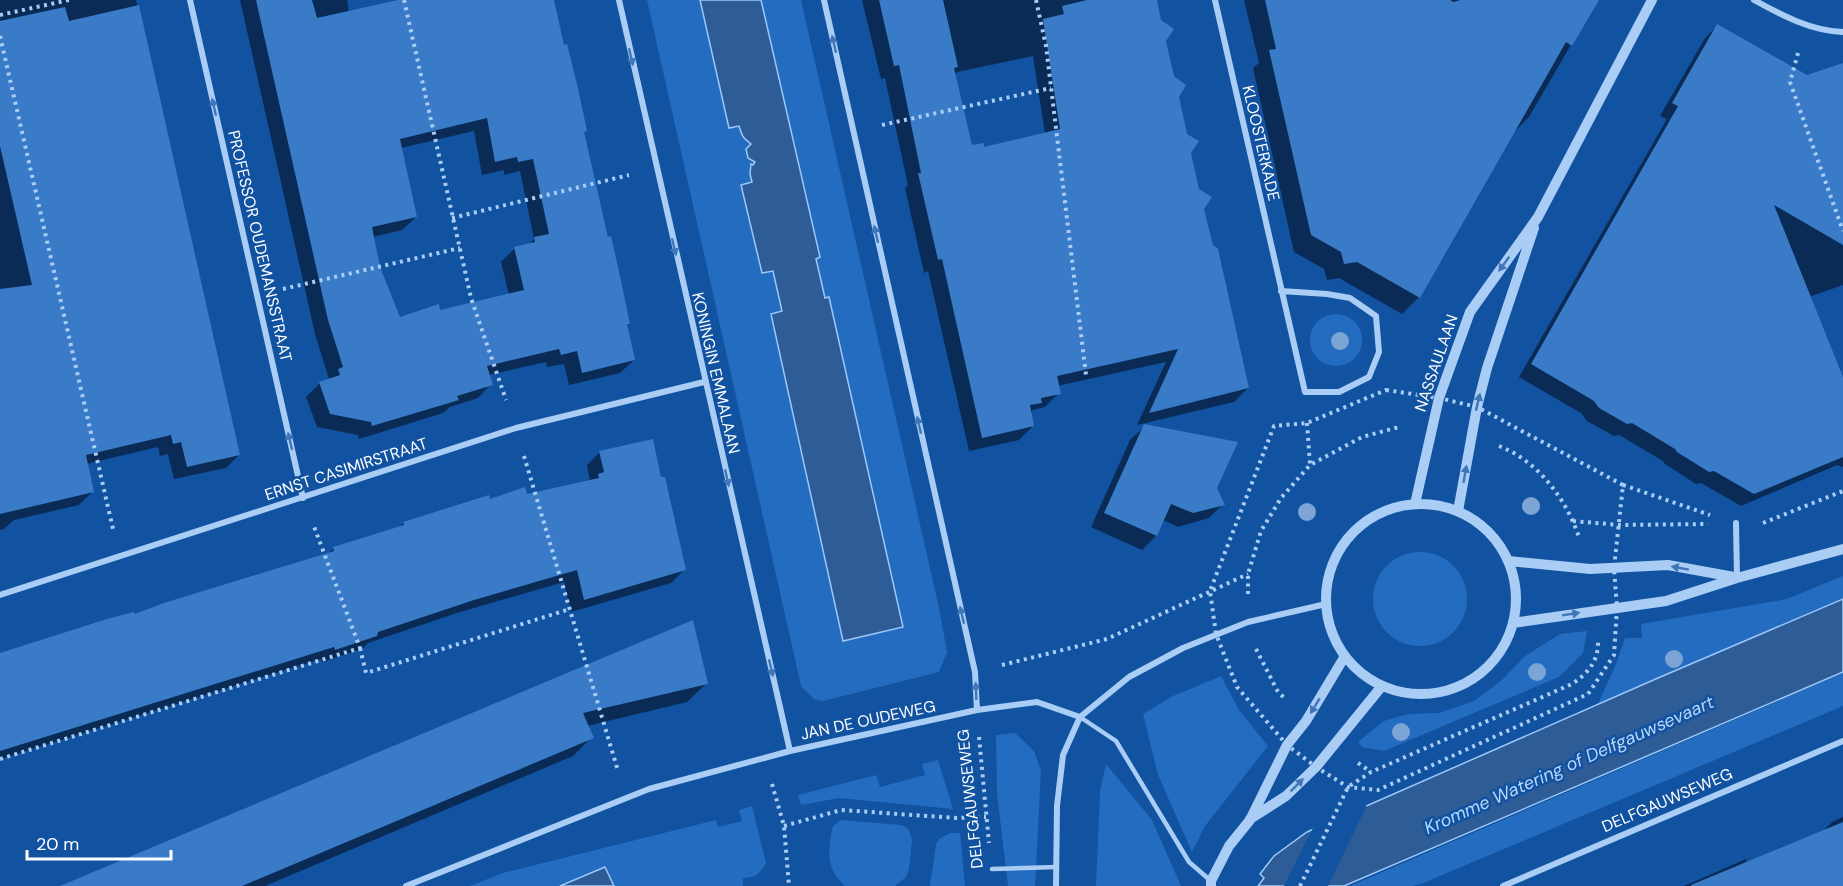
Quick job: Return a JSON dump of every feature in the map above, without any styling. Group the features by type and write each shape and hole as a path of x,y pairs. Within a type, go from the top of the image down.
{"street":[{"name":"PROFESSOR OUDEMANSSTRAAT","path":"190,0 303,498"},
{"name":"KONINGIN EMMALAAN","path":"618,0 790,751"},
{"path":"824,0 975,672 977,710"},
{"name":"KLOOSTERKADE","path":"1215,0 1305,392"},
{"name":"NASSAULAAN","path":"1415,504 1438,398 1470,312 1538,217 1652,0"},
{"path":"1754,0 1788,19 1843,32"},
{"name":"NASSAULAAN","path":"1458,511 1477,407 1487,368 1538,217"},
{"path":"1281,291 1350,298 1376,316 1379,352 1369,377 1339,392 1305,392"},
{"name":"ERNST CASIMIRSTRAAT","path":"0,595 516,428 704,382"},
{"path":"1415,504 1444,506 1458,511 1469,516 1488,531 1509,561 1516,592 1514,623 1504,645 1490,664 1472,680 1451,690 1427,694 1404,693 1382,686 1368,678 1345,656 1331,632 1326,604 1330,572 1345,542 1356,530 1382,512 1415,504"},
{"path":"1736,523 1737,578"},
{"path":"1514,623 1666,601 1737,578 1843,549"},
{"path":"1509,561 1590,569 1668,566 1737,578"},
{"path":"1056,886 1057,806 1063,755 1080,717 1129,677 1158,660 1248,622 1326,604"},
{"path":"1211,884 1229,846 1250,820 1287,745 1306,721 1345,656"},
{"path":"1250,820 1286,796 1316,767 1382,686"},
{"name":"JAN DE OUDEWEG","path":"406,886 626,797 790,751 977,710 1037,702 1080,717"},
{"name":"DELFGAUWSEWEG","path":"1503,886 1843,741"}],"lane":[{"path":"1080,717 1116,741 1189,862 1211,884"},
{"path":"992,869 1057,867"}],"path":[{"path":"0,15 69,0"},
{"path":"1036,0 1046,46 1086,375"},
{"path":"1806,25 1790,82 1843,231"},
{"path":"0,36 120,556"},
{"path":"853,131 1051,88"},
{"path":"452,218 656,169"},
{"path":"257,295 460,248"},
{"path":"1623,485 1614,568 1617,608 1614,655 1588,694 1378,790 1348,787 1316,767 1287,745 1238,687 1216,634 1210,591 1274,426 1307,423 1386,390 1438,398 1477,407 1623,485 1736,523"},
{"path":"975,672 1107,639 1248,574 1261,531 1281,498 1310,465 1305,392"},
{"path":"303,498 360,648 366,672 570,609"},
{"path":"1573,521 1590,569"},
{"path":"1300,886 1348,787 1371,772 1572,684 1585,675 1596,657 1599,645 1596,611"},
{"path":"0,759 360,648"},
{"name":"DELFGAUWSEWEG","path":"977,710 992,869"},
{"path":"765,758 784,826 789,886"},
{"path":"784,826 841,810 957,819 986,817"}],"shaded area":[{"path":"647,0 700,0 729,128 739,126 751,144 749,146 755,162 751,165 752,182 741,185 762,273 773,271 782,311 771,314 843,641 903,626 829,298 825,298 816,259 820,257 761,0 801,0 939,608 947,652 939,672 823,701 814,699 801,686"},
{"path":"1336,314 1346,316 1354,322 1360,330 1362,340 1360,350 1354,358 1346,364 1336,366 1326,364 1318,358 1312,350 1310,340 1312,330 1318,322 1326,316"},
{"path":"1420,552 1438,556 1453,566 1463,581 1467,599 1463,617 1453,632 1438,642 1420,646 1402,642 1387,632 1377,617 1373,599 1377,581 1387,566 1402,556"},
{"path":"1843,576 1843,599 1598,704 1625,638 1642,638 1641,624 1787,599"},
{"path":"1587,631 1583,653 1559,677 1384,751 1362,747 1358,742 1384,721 1408,714 1439,713 1474,701 1502,680 1525,656 1560,634"},
{"path":"1843,673 1843,706 1421,884 1350,886"},
{"path":"1221,676 1239,710 1268,746 1205,826 1192,852 1158,775 1143,714 1173,696"},
{"path":"1015,733 1034,751 1041,771 1035,886 1008,886 997,793 996,735"},
{"path":"938,760 953,809 839,798 801,805 798,795 876,775 880,787 925,775 922,764"},
{"path":"1106,764 1152,820 1181,886 1096,886 1100,791"},
{"path":"752,806 766,863 757,875 743,878 743,886 614,886 605,867 560,886 470,886 503,873 716,820 718,827 742,821 739,810"},
{"path":"841,820 901,825 908,828 912,840 906,877 895,886 845,886 831,867 829,853 832,829"},
{"path":"950,833 960,833 965,886 930,886 936,844 939,839"}],"water":[{"path":"700,0 761,0 820,257 816,259 825,298 829,297 903,627 843,641 771,314 782,311 773,271 762,273 741,185 752,182 751,164 755,162 748,158 746,149 751,144 741,133 739,126 729,128"},
{"name":"Kromme Watering of Delfgauwsevaart","path":"1843,599 1843,672 1344,886 1258,886 1264,878 1260,874 1274,856 1307,832"},
{"path":"605,867 614,886 560,886"}],"pier":[{"path":"1366,804 1328,886 1284,886 1313,828"}],"building":[{"path":"256,0 312,0 317,18 398,0 554,0 564,45 567,44 578,88 587,131 584,132 608,237 611,236 630,324 627,324 635,360 582,373 577,351 561,355 559,349 487,366 493,385 457,396 459,400 372,426 371,422 330,414 319,382 340,375 338,369 343,367 328,320","holes":["487,118 495,162 517,157 518,162 533,159 549,234 534,237 535,242 514,247 524,290 440,310 439,304 400,317 380,267 372,227 417,217 400,139"]},
{"path":"879,0 943,0 958,67 954,68 972,145 984,143 984,147 1060,129 1043,19 1064,14 1062,6 1087,0 1157,0 1161,20 1174,29 1166,41 1174,76 1186,85 1179,97 1187,134 1199,141 1191,153 1199,189 1212,197 1204,209 1213,245 1218,249 1249,388 1149,413 1178,349 1057,376 1061,394 1041,398 1042,403 1030,405 1034,426 982,438 942,259 938,260 918,173 921,173 899,65 894,66"},
{"path":"1265,0 1450,0 1454,2 1460,0 1599,0 1572,46 1566,42 1420,298 1357,262 1344,264 1341,252 1311,235 1269,50 1276,49"},
{"path":"139,5 240,455 187,467 181,442 173,444 171,435 86,455 94,492 0,514 0,289 32,285 0,146 0,21 65,7 69,21"},
{"path":"1717,24 1807,75 1843,63 1843,245 1774,205 1843,377 1843,457 1754,494 1714,471 1709,472 1632,423 1627,424 1599,408 1594,401 1531,364 1678,106 1672,103"},
{"path":"1144,424 1238,442 1217,488 1225,505 1193,513 1171,504 1157,536 1104,513"},
{"path":"653,439 661,477 665,477 686,570 584,600 577,570 474,600 378,632 377,636 335,650 334,647 0,751 0,653 107,619 134,612 135,614 334,551 333,547 489,495 490,499 525,487 527,494 599,478 598,474 604,472 599,451"},
{"path":"693,620 708,684 583,713 594,738 242,886 60,886"},
{"path":"1843,822 1843,886 1691,886 1691,885"}]}
